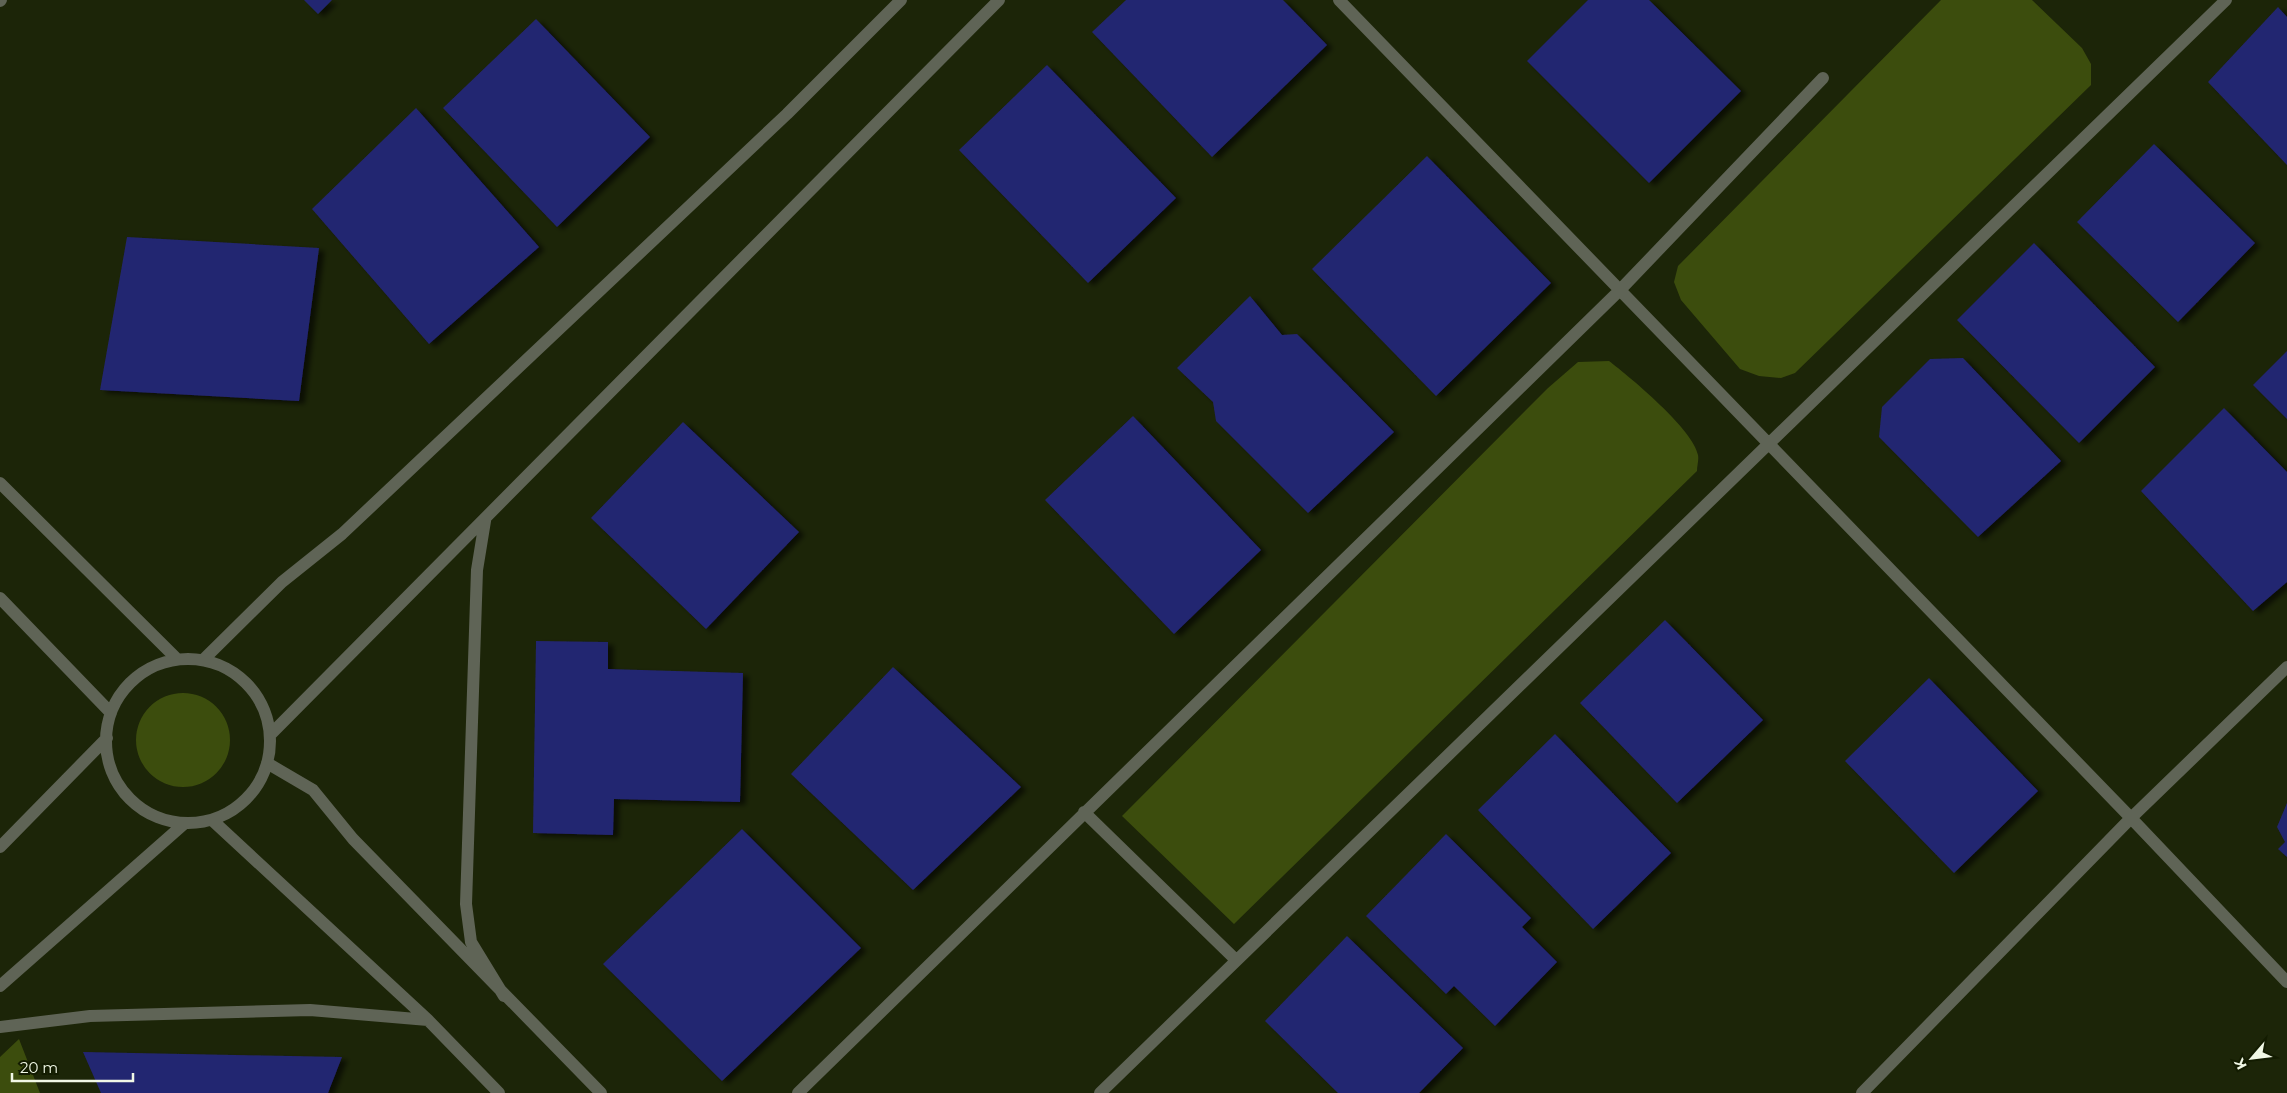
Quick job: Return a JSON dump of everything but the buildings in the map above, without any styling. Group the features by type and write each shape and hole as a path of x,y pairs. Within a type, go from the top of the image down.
{"street":[{"path":"203,660 282,582 342,534 773,127 901,0"},
{"path":"270,735 485,521 999,0"},
{"path":"1339,0 2131,818 2287,982"},
{"path":"1100,1093 2226,0"},
{"path":"798,1093 1620,290 1823,78"},
{"path":"0,483 177,659"},
{"path":"485,521 477,570 466,904 471,942 504,996"},
{"path":"0,598 111,714"},
{"path":"177,659 203,660 229,669 249,686 264,709 270,735 267,763 256,788 237,807 212,820 185,823 158,818 134,803 117,782 107,757 106,738 111,714 114,704 129,682 151,666 177,659"},
{"path":"1862,1093 2131,818 2287,667"},
{"path":"0,848 106,738"},
{"path":"267,763 313,790 353,839 504,996 601,1093"},
{"path":"1084,812 1236,960"},
{"path":"212,820 428,1020 499,1093"},
{"path":"0,986 185,823"},
{"path":"0,1027 90,1016 310,1010 428,1020"}],"green space":[{"path":"1941,0 2032,0 2082,48 2091,64 2091,85 1795,373 1781,378 1759,376 1740,369 1681,300 1674,282 1678,266"},
{"path":"1609,361 1674,418 1694,444 1698,455 1697,471 1234,924 1122,816 1548,388 1578,362"},
{"path":"183,693 201,697 216,707 226,722 230,740 226,758 216,773 201,783 183,787 165,783 150,773 140,758 136,740 140,722 150,707 165,697"},
{"path":"19,1039 40,1093 0,1093 0,1057"}]}
